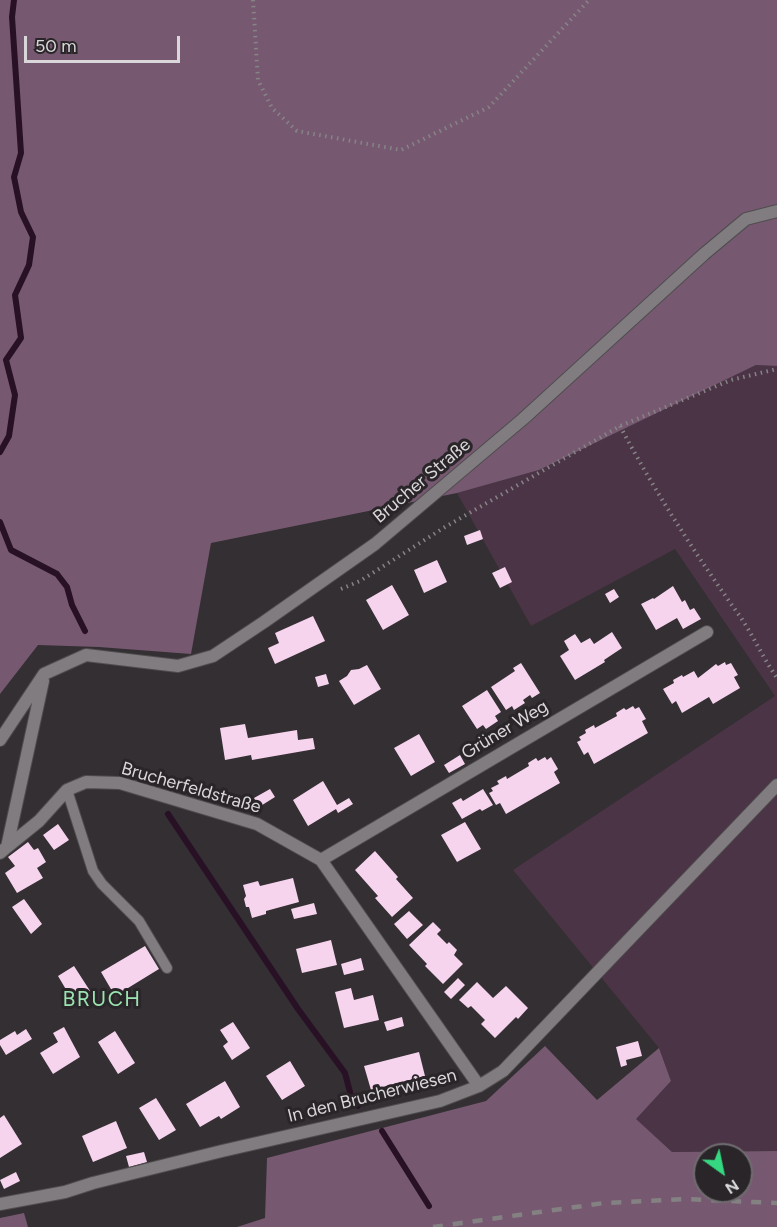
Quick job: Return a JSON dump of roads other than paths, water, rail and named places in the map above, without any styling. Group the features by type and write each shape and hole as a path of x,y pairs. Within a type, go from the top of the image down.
{"street":[{"name":"Brucher Straße","path":"44,674 86,655 178,666 213,656 375,544 523,419 696,261 746,219 777,211"},
{"name":"Grüner Weg","path":"321,860 707,632"},
{"path":"0,740 44,674"},
{"path":"4,850 44,674"},
{"name":"Brucherfeldstraße","path":"67,790 86,782 120,783 257,824 321,860 479,1086"},
{"name":"In den Brucherwiesen","path":"0,1204 65,1192 211,1153 440,1101 479,1086 503,1071 777,785"},
{"path":"4,850 39,821 67,790"}],"lane":[{"path":"67,790 93,871 102,884 139,921 167,969"}],"waterway":[{"path":"0,452 9,436 15,395 6,360 21,338 15,295 29,265 33,237 21,212 14,177 21,153 12,17 14,0"},
{"path":"0,522 11,550 57,574 67,587 72,605 85,631"},
{"path":"168,814 298,1009 345,1073 352,1100 358,1106"},
{"path":"382,1131 429,1206"}],"railway":[{"path":"433,1227 604,1203 684,1199 777,1203"}],"district":[{"name":"BRUCH","path":"102,1000"}]}
